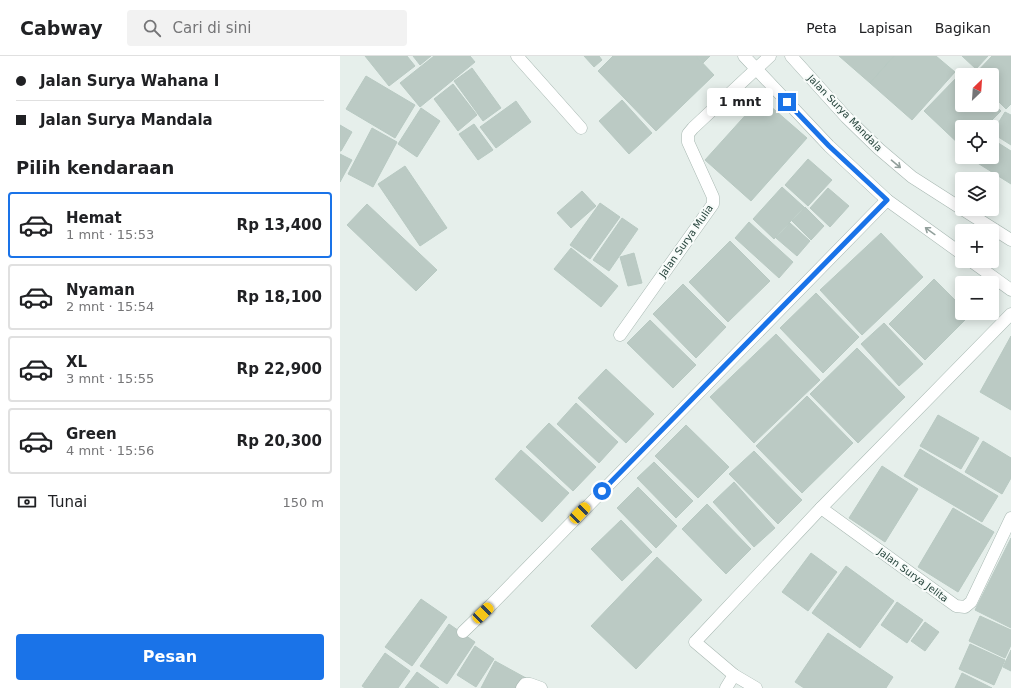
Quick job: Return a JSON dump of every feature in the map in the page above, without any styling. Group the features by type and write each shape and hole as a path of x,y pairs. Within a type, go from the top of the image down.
{"street":[{"path":"517,56 581,128"},
{"path":"744,56 829,146 887,200 955,249"},
{"name":"Jalan Surya Mulia","path":"620,335 713,204 713,197 688,142 688,134 770,56"},
{"name":"Jalan Surya Mandala","path":"791,56 846,118 879,149 912,177 955,205"},
{"path":"463,632 887,200"},
{"name":"Jalan Surya Mandala","path":"973,216 1011,240"},
{"path":"981,268 1011,290"},
{"path":"756,688 734,675 695,642 820,508 1011,314"},
{"name":"Jalan Surya Jelita","path":"820,508 956,606 964,607 971,602 1011,518"},
{"path":"726,688 734,675"},
{"path":"522,688 525,684 530,684 541,688"}],"building":[{"path":"365,56 407,56 415,66 389,86"},
{"path":"413,56 431,56 420,65"},
{"path":"434,56 470,56 475,62 420,107 400,83"},
{"path":"584,56 599,56 602,60 594,67"},
{"path":"613,56 696,56 714,75 656,131 598,71"},
{"path":"697,56 710,56 703,63"},
{"path":"839,56 894,56 870,83"},
{"path":"894,56 936,56 955,72 912,120 870,83"},
{"path":"962,56 988,56 977,68 975,68"},
{"path":"992,56 1011,56 1011,104 1006,109 999,102 999,68 981,68"},
{"path":"472,68 501,108 483,121 454,81"},
{"path":"366,76 415,105 395,138 346,109"},
{"path":"955,79 955,112 999,112 999,109 1001,111 992,120 955,120 955,140 924,111"},
{"path":"453,84 477,115 458,131 434,99"},
{"path":"761,98 807,138 751,201 705,160"},
{"path":"622,100 652,133 629,154 599,121"},
{"path":"516,101 531,122 496,148 480,127"},
{"path":"421,108 440,121 417,157 398,144"},
{"path":"1005,112 1011,115 1011,145 999,137 999,122"},
{"path":"474,124 493,150 478,160 459,134"},
{"path":"340,125 352,132 341,151 340,151"},
{"path":"372,128 397,142 373,187 348,174"},
{"path":"999,143 1011,151 1011,184 999,176 999,172 992,172 979,164 999,164"},
{"path":"340,154 352,160 340,182"},
{"path":"808,159 832,180 808,206 785,185"},
{"path":"405,166 447,228 420,246 378,184"},
{"path":"782,187 804,207 774,239 753,219"},
{"path":"828,188 849,206 830,227 810,208"},
{"path":"582,191 596,206 571,228 557,213"},
{"path":"600,203 620,217 590,259 570,245"},
{"path":"367,204 437,270 416,291 347,225"},
{"path":"805,207 824,226 811,240 792,221"},
{"path":"622,218 638,229 609,271 593,260"},
{"path":"749,222 793,262 779,278 735,238"},
{"path":"790,223 810,241 797,256 776,238"},
{"path":"881,233 923,277 862,335 820,290"},
{"path":"730,241 770,281 728,322 689,282"},
{"path":"571,248 618,286 601,307 554,269"},
{"path":"634,253 642,283 628,286 620,257"},
{"path":"934,279 955,300 955,320 965,320 925,360 889,324"},
{"path":"683,284 726,327 696,358 653,314"},
{"path":"816,293 859,337 823,373 780,328"},
{"path":"650,320 696,365 673,388 627,343"},
{"path":"884,323 923,364 899,386 861,344"},
{"path":"776,334 820,380 754,443 710,397"},
{"path":"1011,336 1011,410 980,392"},
{"path":"857,348 905,397 858,443 810,394"},
{"path":"606,369 654,414 626,443 578,398"},
{"path":"807,396 853,443 802,493 756,446"},
{"path":"576,403 618,442 599,463 557,424"},
{"path":"938,415 979,438 961,469 920,446"},
{"path":"549,423 596,467 573,491 526,447"},
{"path":"686,425 729,467 698,498 655,456"},
{"path":"983,441 1011,458 1011,478 1002,494 965,472"},
{"path":"920,449 998,496 982,522 904,476"},
{"path":"521,450 569,493 542,522 495,479"},
{"path":"754,451 802,500 778,524 729,474"},
{"path":"654,462 693,501 676,518 637,478"},
{"path":"882,466 918,489 885,542 849,518"},
{"path":"734,482 775,528 754,547 713,502"},
{"path":"638,487 677,526 656,548 617,508"},
{"path":"707,504 751,549 726,574 682,529"},
{"path":"953,508 994,532 958,592 918,567"},
{"path":"621,520 652,552 622,581 591,549"},
{"path":"1011,538 1011,628 975,610"},
{"path":"811,553 837,572 808,611 782,592"},
{"path":"657,557 702,600 636,669 591,626"},
{"path":"846,566 894,601 860,648 812,613"},
{"path":"421,599 447,617 412,666 385,647"},
{"path":"897,602 923,620 907,643 881,625"},
{"path":"980,616 1011,630 1011,645 1005,658 969,641"},
{"path":"925,622 939,632 925,651 911,641"},
{"path":"449,624 475,642 447,684 420,666"},
{"path":"828,633 893,677 886,688 804,688 795,682"},
{"path":"970,644 1005,660 994,685 959,669"},
{"path":"475,646 494,659 476,687 457,675"},
{"path":"1011,650 1011,671 1003,667"},
{"path":"385,653 410,671 398,688 365,688 362,686"},
{"path":"495,661 526,678 520,688 481,688"},
{"path":"417,672 439,688 405,688"},
{"path":"962,673 992,688 955,688"}],"route":[{"path":"602,491 887,200 829,146 787,102"}]}
